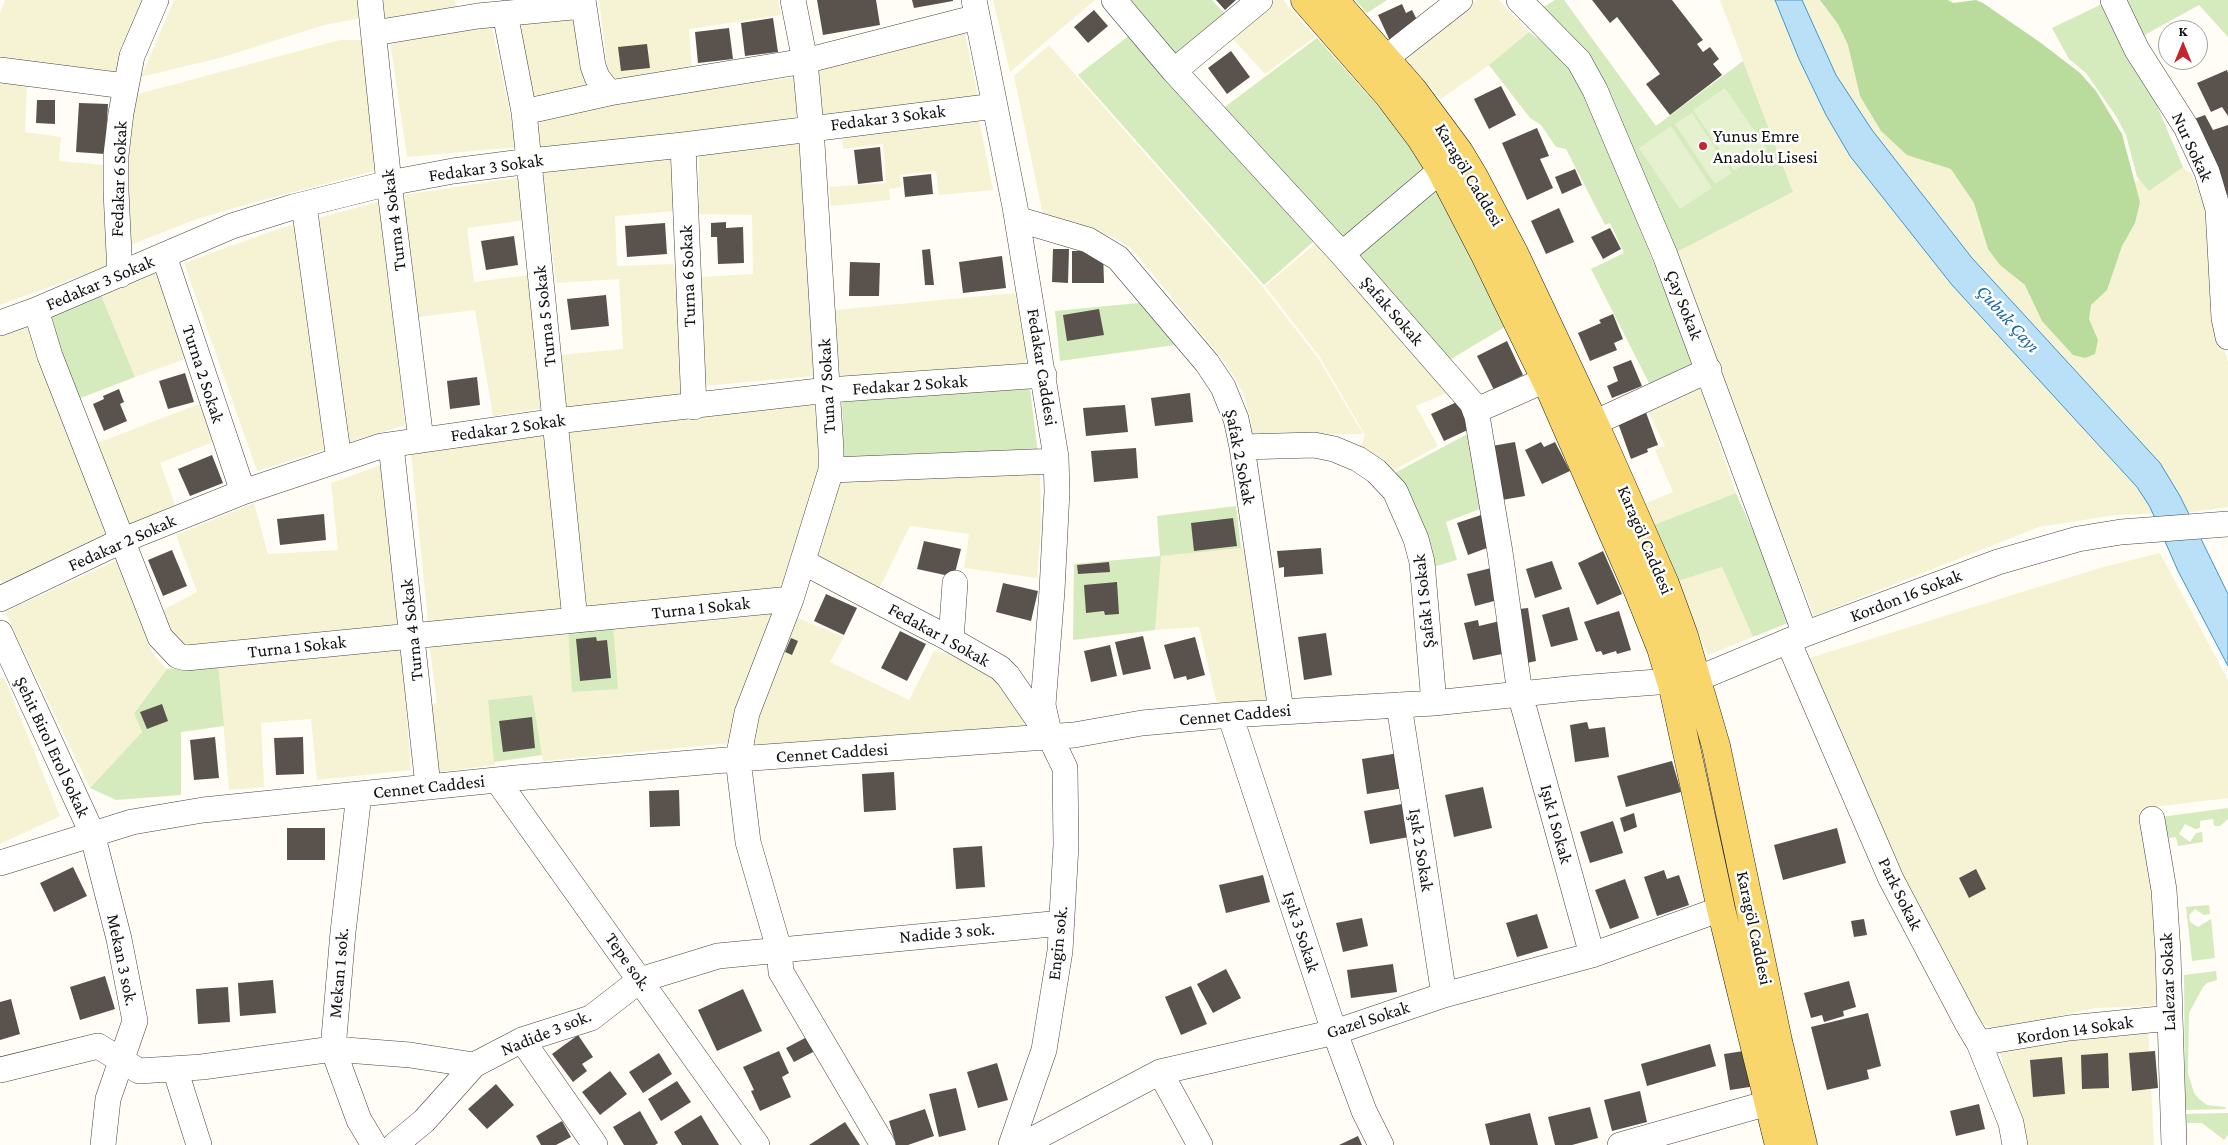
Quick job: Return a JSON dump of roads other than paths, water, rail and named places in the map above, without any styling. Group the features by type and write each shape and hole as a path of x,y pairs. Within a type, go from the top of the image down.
{"main road":[{"path":"1305,0 1389,96 1420,136 1441,170 1484,253 1545,380 1639,593 1661,648 1671,681 1721,909 1779,1145"},
{"name":"Karagöl Caddesi","path":"1334,0 1386,58 1434,118 1474,177 1514,253 1594,423 1665,584 1697,679 1728,797 1773,1022 1803,1145"}],"street":[{"name":"Fedakar 6 Sokak","path":"120,274 116,236 116,155 126,86 135,48 156,0"},
{"name":"Turna 4 Sokak","path":"370,0 388,183 421,440"},
{"name":"Tuna 7 Sokak","path":"793,0 805,62 811,127 828,390 831,470 791,599 747,713 738,758 748,842 779,949 781,972 883,1145"},
{"name":"Şafak Sokak","path":"1114,0 1174,71 1342,254 1463,391 1475,411 1500,552 1520,694"},
{"path":"1174,71 1260,0"},
{"path":"1386,58 1460,0"},
{"name":"Çay Sokak","path":"1518,0 1579,62 1590,81 1661,246 1709,370 1797,638"},
{"name":"Nur Sokak","path":"2113,0 2137,50 2186,127 2207,172 2218,209 2224,318 2228,337"},
{"path":"374,33 583,3 593,66 597,77 609,93"},
{"path":"524,112 609,93 805,62 975,8"},
{"name":"Fedakar Caddesi","path":"975,8 1018,219 1044,375 1056,462 1057,491 1043,705 1050,737"},
{"name":"Turna 5 Sokak","path":"505,13 524,112 530,161 575,620"},
{"path":"0,70 126,86"},
{"name":"Fedakar 3 Sokak","path":"0,323 36,310 232,226 304,204 388,183 453,171 530,161 683,145 811,127 995,106"},
{"name":"Turna 6 Sokak","path":"683,145 694,407"},
{"path":"1342,254 1441,170"},
{"path":"304,204 339,460"},
{"name":"Şafak 2 Sokak","path":"1018,219 1088,240 1118,258 1207,363 1218,379 1231,404 1242,447 1281,711"},
{"name":"Turna 2 Sokak","path":"164,256 243,492"},
{"name":"Turna 1 Sokak","path":"36,310 50,356 160,637 178,656 186,658 791,599"},
{"path":"1594,423 1709,370"},
{"name":"Fedakar 2 Sokak","path":"0,600 121,541 243,492 391,445 556,421 694,407 828,390 1044,375"},
{"path":"1475,411 1545,380"},
{"name":"Turna 4 Sokak","path":"391,445 428,786"},
{"name":"Şafak 1 Sokak","path":"1242,447 1314,445 1334,449 1358,459 1376,471 1395,490 1416,539 1422,562 1434,703"},
{"path":"831,470 1056,462"},
{"name":"Kordon 16 Sokak","path":"1671,681 1697,679 1797,638 1998,562 2078,539 2121,532 2220,525"},
{"name":"Fedakar 1 Sokak","path":"803,562 990,661 1008,676 1050,737"},
{"path":"951,640 955,584"},
{"name":"Şehit Birol Erol Sokak","path":"0,633 92,833"},
{"name":"Park Sokak","path":"1797,638 1891,879 1966,1023 1980,1043 2011,1123 2015,1145"},
{"name":"Cennet Caddesi","path":"0,863 92,833 170,814 428,786 738,758 1050,737 1074,735 1142,723 1230,715 1434,703 1671,681"},
{"name":"Işık 1 Sokak","path":"1520,694 1592,955"},
{"name":"Işık 2 Sokak","path":"1399,705 1444,995"},
{"name":"Işık 3 Sokak","path":"1230,715 1335,1032 1364,1111 1381,1145"},
{"name":"Engin sok.","path":"1011,1145 1044,1050 1060,950 1066,845 1065,768 1050,737"},
{"name":"Tepe sok.","path":"497,780 757,1145"},
{"name":"Mekan 1 sok.","path":"358,794 333,1049 359,1120 374,1145"},
{"name":"Lalezar Sokak","path":"2152,819 2164,890 2174,1145"},
{"name":"Mekan 3 sok.","path":"92,833 119,939 135,1020 108,1099 103,1145"},
{"name":"Gazel Sokak","path":"1022,1145 1160,1072 1335,1032 1444,995 1592,955 1721,909"},
{"name":"Nadide 3 sok.","path":"474,1065 522,1040 591,1018 640,980 718,956 1062,923"},
{"name":"Kordon 14 Sokak","path":"1980,1043 2069,1028 2170,1018"},
{"path":"522,1040 595,1145"},
{"path":"0,1070 98,1046 139,1071 175,1069 333,1049 410,1055 474,1065"},
{"path":"395,1145 424,1121 474,1065"},
{"path":"175,1069 199,1145"},
{"path":"1160,1072 1200,1145"},
{"path":"1620,1145 1768,1103"}],"water":[{"name":"Çubuk Çayı","path":"1775,0 1802,0 1836,75 1872,130 1972,258 2160,463 2180,496 2228,594 2228,666 2178,571 2150,507 2137,487 1952,285 1850,156 1826,115 1799,59"}],"place":[{"name":"Yunus Emre Anadolu Lisesi","path":"1703,146"}]}
